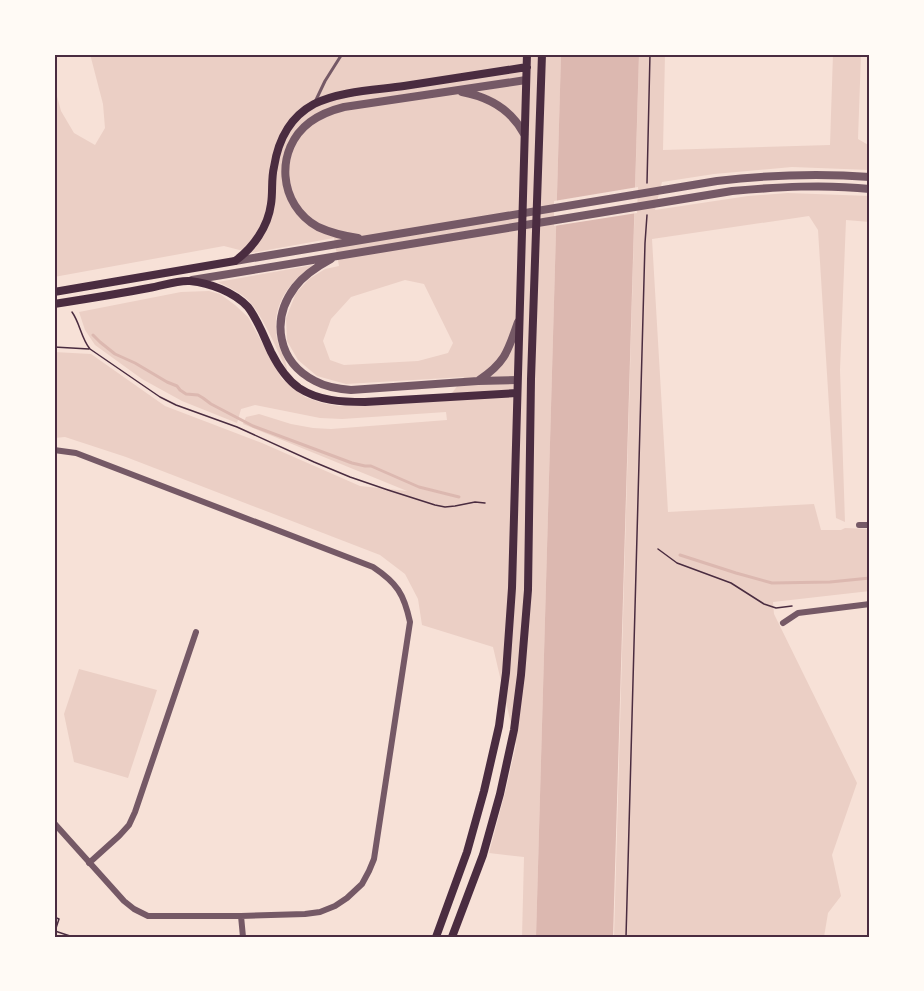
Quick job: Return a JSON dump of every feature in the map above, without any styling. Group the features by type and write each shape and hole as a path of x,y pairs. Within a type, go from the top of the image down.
{"main road":[{"path":"436,937 467,852 484,791 499,726 506,673 512,588 520,387 519,318 529,74 527,54"},
{"path":"452,937 483,855 500,794 521,675 528,590 531,379 542,54"},
{"path":"54,292 235,261 251,247 268,216 271,206 273,169 285,131 297,117 314,104 349,94 529,74 542,66"},
{"path":"529,74 541,86"},
{"path":"54,304 188,281 223,290 247,307 288,379 310,394 327,400 356,402 520,387 531,379"},
{"path":"520,387 531,394"}],"street":[{"path":"366,239 331,232 317,226 307,219 290,197 286,184 287,154 293,141 310,122 325,113 344,107 455,91 529,74"},
{"path":"455,91 478,95 500,106 515,119 525,135"},
{"path":"235,261 717,181 766,175 827,174 870,177"},
{"path":"188,281 732,191 819,186 870,189"},
{"path":"341,255 320,265 299,281 281,318 280,332 284,348 293,364 304,374 316,382 333,388 351,390 478,381 520,387"},
{"path":"478,381 501,363 508,351 519,318"},
{"path":"54,450 76,453 373,567 386,576 405,600 410,622 374,859 362,884 335,906 320,912 305,914 148,916 124,901 54,823"},
{"path":"859,525 870,525"},
{"path":"783,623 798,613 870,604"},
{"path":"90,863 129,825 135,812 196,632"},
{"path":"241,916 243,937"}],"lane":[{"path":"314,104 342,54"},
{"path":"869,709 870,718"}],"path":[{"path":"648,165 650,54"},
{"path":"626,937 647,232"},
{"path":"74,314 90,349 160,397 176,405 237,427 350,477 435,505 445,507 485,503"},
{"path":"54,347 90,349"},
{"path":"658,549 677,563 731,583 764,604 776,608 791,606"},
{"path":"54,917 59,919 55,931 73,937"}],"shaded area":[{"path":"90,54 561,54 536,937 522,937 524,857 489,853 516,745 493,647 422,625 418,599 405,574 380,555 126,457 65,437 54,438 54,352 91,354 165,406 262,443 360,486 407,491 243,424 246,417 259,414 291,424 331,429 447,420 446,412 342,419 320,418 255,405 241,409 237,423 182,401 142,379 95,345 85,330 79,312 181,292 209,291 220,294 235,305 248,317 282,379 305,397 322,403 339,406 446,401 464,377 346,384 317,376 298,360 287,341 286,318 296,293 309,279 325,269 339,266 334,238 251,253 224,246 54,277 54,85 61,111 74,133 95,145 105,128 103,104","holes":["405,280 424,284 453,343 448,353 418,361 344,365 330,360 323,341 331,319 351,297"]},
{"path":"561,54 639,54 613,937 536,937"},
{"path":"639,54 665,54 663,150 830,145 833,54 861,54 858,139 870,146 870,170 792,167 714,174 662,182 655,210 748,196 788,193 870,196 870,222 846,220 840,370 845,522 836,518 818,230 809,216 652,239 668,512 814,504 821,530 870,529 870,591 773,602 774,614 857,783 832,855 841,896 828,913 824,937 614,937"},
{"path":"313,265 289,288 279,306 277,339 287,371 253,306 240,294 218,282"},
{"path":"79,669 157,690 128,778 74,762 64,714"}],"pier":[{"path":"638,187 637,213 554,226 554,201"}],"waterway":[{"path":"93,335 115,354 177,386 186,394 198,395 253,426 352,463 371,466 419,487 459,497"},
{"path":"680,555 772,583 830,582 870,578"}]}
